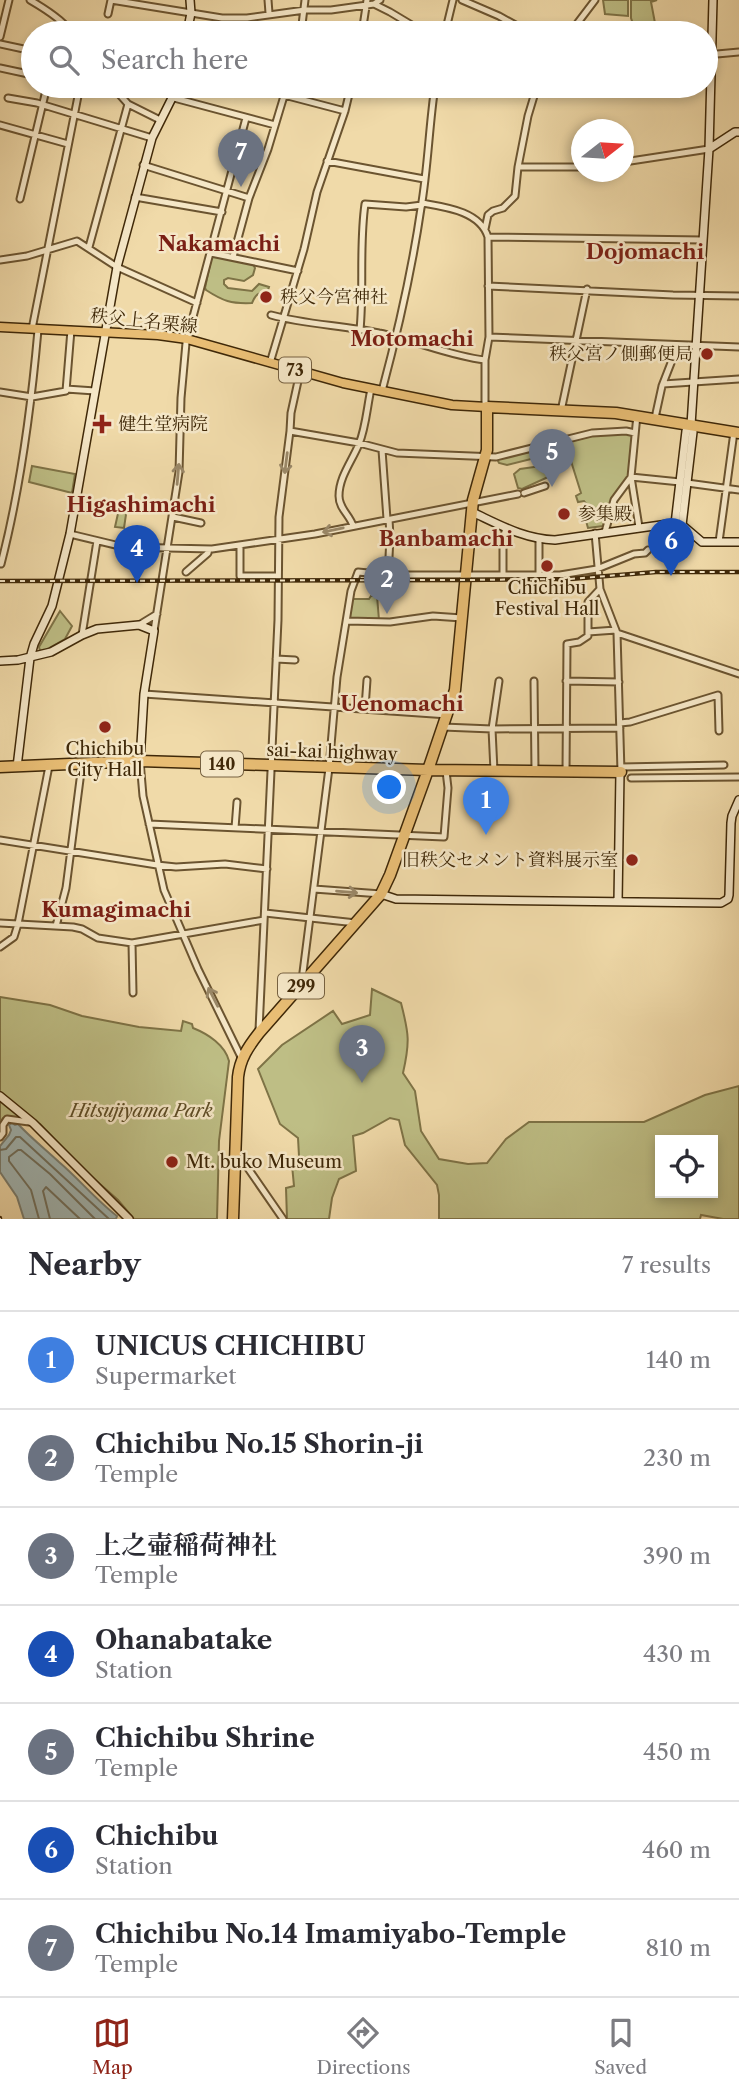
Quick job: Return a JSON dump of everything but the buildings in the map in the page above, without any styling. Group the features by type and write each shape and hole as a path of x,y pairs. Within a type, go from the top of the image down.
{"highway":[{"path":"486,407 637,415 736,432"},
{"name":"299","path":"233,1219 238,1077 246,1049 381,894 448,715 455,690 472,508 486,456 486,407"},
{"name":"sai-kai highway","path":"0,767 139,761 446,771 623,772"}],"main road":[{"name":"秩父上名栗線","path":"0,327 187,339 370,389 452,405 486,407"}],"street":[{"path":"0,37 9,0"},
{"path":"30,0 59,21"},
{"path":"108,14 111,0 222,18 331,10 380,0"},
{"path":"189,21 190,0"},
{"path":"268,0 269,13"},
{"path":"303,21 305,0"},
{"path":"448,21 453,0"},
{"path":"462,0 508,21"},
{"path":"579,21 595,0"},
{"path":"711,21 713,0"},
{"path":"365,21 369,3"},
{"path":"369,3 405,21"},
{"path":"0,44 21,48"},
{"path":"718,54 739,52"},
{"path":"0,68 21,72"},
{"path":"8,98 37,103 152,138"},
{"path":"20,199 45,98"},
{"path":"1,564 12,518 32,397 35,329 48,249 77,98"},
{"path":"123,98 128,104 160,120"},
{"path":"16,767 30,657 50,612 70,534 117,267 152,138 174,98 275,125"},
{"path":"233,257 248,198 260,174 283,98"},
{"path":"295,98 345,111"},
{"path":"270,363 310,229 317,192 348,98"},
{"path":"382,391 397,338 422,204 434,98"},
{"path":"485,229 488,215 503,208 515,196 518,167 534,98"},
{"path":"679,525 692,432 709,149 708,98"},
{"path":"89,247 128,104"},
{"path":"242,1059 164,890 143,794 139,761 144,694 179,472 181,386 187,339 246,118"},
{"path":"0,125 68,144"},
{"path":"634,160 709,149 739,132"},
{"path":"327,161 424,179"},
{"path":"143,166 248,198"},
{"path":"518,167 571,167"},
{"path":"135,197 222,212"},
{"path":"360,330 361,239 365,204 406,207 422,204 452,208 477,220 488,237 489,337 485,360 486,407"},
{"path":"488,237 703,240"},
{"path":"0,260 27,256 77,241 117,267 197,303"},
{"path":"211,253 298,271"},
{"path":"488,286 739,296"},
{"path":"561,411 587,289"},
{"path":"271,315 378,332 464,357 485,360"},
{"path":"0,392 32,397 66,391 71,330"},
{"path":"489,337 739,347"},
{"path":"655,418 663,384 678,345"},
{"path":"259,1033 276,659 278,539 291,413 300,372"},
{"path":"663,384 739,379"},
{"path":"66,388 95,391"},
{"path":"353,526 339,499 348,465 359,443 370,389"},
{"path":"637,415 631,477 639,527"},
{"path":"290,430 397,453 486,456 500,456 592,433 635,433"},
{"path":"719,542 736,432"},
{"path":"382,450 388,519 387,597"},
{"path":"631,477 739,490"},
{"path":"604,532 614,500 631,477"},
{"path":"472,508 545,486"},
{"path":"70,534 124,547 209,549 353,526 460,504 521,535 539,539 555,540 639,527 679,525 702,542 739,542"},
{"path":"173,517 201,523"},
{"path":"503,575 503,539 506,528"},
{"path":"595,533 600,589 617,631 623,772 618,902"},
{"path":"539,539 539,575"},
{"path":"82,635 97,541"},
{"path":"240,545 240,576 278,576"},
{"path":"186,572 208,553 209,549"},
{"path":"301,987 329,768 337,677 351,591 358,572 389,575 580,573 634,554 645,554 648,550"},
{"path":"566,772 567,644 588,636 588,602 600,589"},
{"path":"0,661 51,652 97,629 139,625 157,614"},
{"path":"347,621 390,622 433,616 462,618"},
{"path":"139,625 154,631"},
{"path":"588,632 617,631 739,674"},
{"path":"276,659 295,660"},
{"path":"365,708 368,680"},
{"path":"494,771 492,729 499,681"},
{"path":"534,681 535,772"},
{"path":"566,681 619,682"},
{"path":"144,694 448,715"},
{"path":"443,727 567,729 620,725 718,695 719,731"},
{"path":"56,926 66,888 82,764"},
{"path":"623,772 724,765"},
{"path":"0,947 14,937 18,924 49,766"},
{"path":"149,824 444,836 448,789 446,771"},
{"path":"623,772 739,777"},
{"path":"314,889 381,894 396,899 724,902 729,895 732,816 739,800"},
{"path":"235,828 237,802"},
{"path":"0,840 157,865 176,867 225,864 267,869"},
{"path":"0,923 82,929 98,938 132,943 264,917 311,917 356,923"},
{"path":"132,943 133,993"},
{"path":"0,1096 33,1123 128,1219"},
{"path":"0,1137 7,1119 33,1123"},
{"path":"235,1158 243,1161 283,1219"}],"green space":[{"path":"603,0 628,0 628,16 605,14"},
{"path":"631,0 657,0 651,2 655,21 632,21"},
{"path":"212,255 253,264 255,268 253,275 244,281 228,278 224,280 228,288 252,291 259,284 269,287 267,293 258,294 252,303 238,303 222,299 206,290"},
{"path":"631,434 633,437 628,479 612,499 603,526 588,528 588,506 584,501 578,502 576,496 581,493 570,458 559,461 559,472 522,489 518,488 514,474 520,469 556,464 555,453 507,465 499,463 497,459 596,435"},
{"path":"32,466 75,474 72,493 29,482"},
{"path":"121,500 128,501 124,528 115,527"},
{"path":"371,596 377,596 379,620 349,619 352,599 369,599"},
{"path":"60,611 72,626 65,639 40,651 39,647"},
{"path":"372,989 401,1003 408,1038 403,1073 415,1091 421,1131 439,1159 468,1164 487,1163 506,1139 529,1122 644,1122 705,1095 739,1086 739,1219 701,1215 700,1219 439,1219 437,1185 405,1145 399,1120 390,1118 353,1136 356,1171 339,1179 332,1198 329,1219 287,1219 286,1188 294,1186 292,1165 299,1156 298,1138 280,1124 258,1069 282,1045 333,1011 342,1024 370,1015"},
{"name":"Hitsujiyama Park","path":"0,997 50,1005 82,1016 139,1027 181,1031 183,1021 192,1024 193,1028 220,1045 229,1061 219,1141 217,1219 134,1219 40,1124 10,1116 3,1118 0,1123"}],"water":[{"path":"18,1124 117,1216 116,1219 24,1219 17,1197 0,1172 0,1146 9,1135 9,1125"}],"railway":[{"path":"0,581 570,579 656,572 739,572"}],"place":[{"name":"Chichibu No.14 Imamiyabo-Temple","path":"241,187"},
{"name":"秩父今宮神社","path":"266,297"},
{"name":"秩父宮ノ側郵便局","path":"707,354"},
{"name":"健生堂病院","path":"102,424"},
{"name":"Chichibu Shrine","path":"552,487"},
{"name":"参集殿","path":"564,514"},
{"name":"Chichibu Festival Hall","path":"547,566"},
{"name":"Chichibu","path":"671,576"},
{"name":"Ohanabatake","path":"137,583"},
{"name":"Chichibu No.15 Shorin-ji","path":"387,614"},
{"name":"Chichibu City Hall","path":"105,727"},
{"name":"UNICUS CHICHIBU","path":"486,835"},
{"name":"旧秩父セメント資料展示室","path":"632,860"},
{"name":"上之壷稲荷神社","path":"362,1083"},
{"name":"Mt. buko Museum","path":"172,1162"}],"district":[{"name":"Nakamachi","path":"219,244"},
{"name":"Dojomachi","path":"645,252"},
{"name":"Motomachi","path":"412,339"},
{"name":"Higashimachi","path":"141,505"},
{"name":"Banbamachi","path":"446,539"},
{"name":"Uenomachi","path":"402,704"},
{"name":"Kumagimachi","path":"116,910"}]}
